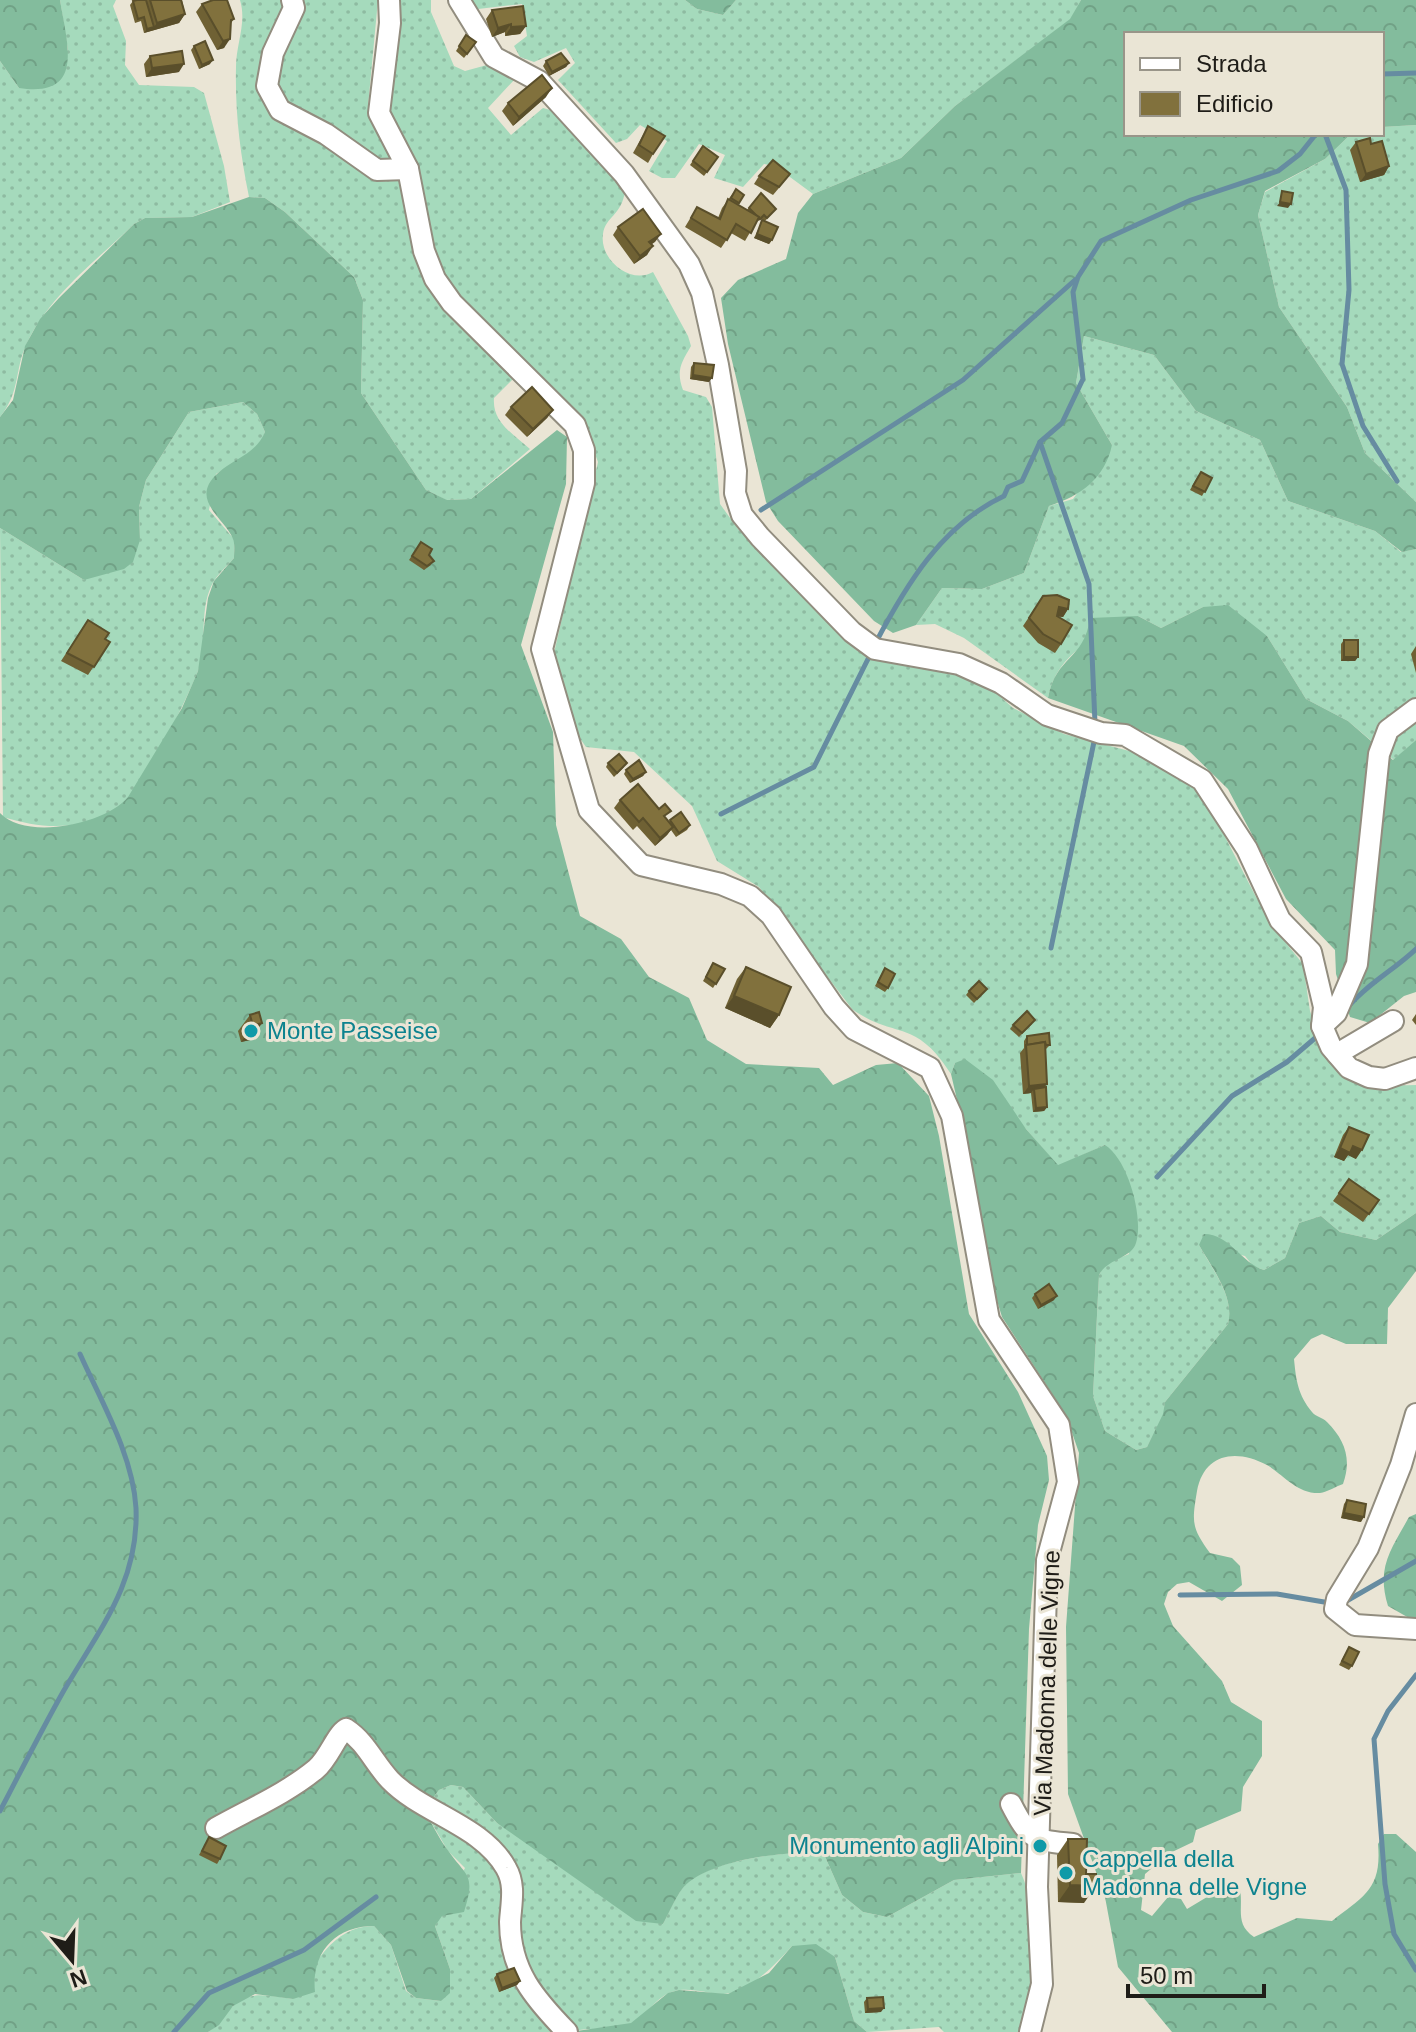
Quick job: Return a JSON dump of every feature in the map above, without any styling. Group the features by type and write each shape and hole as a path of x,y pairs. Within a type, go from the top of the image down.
{"street":[{"path":"292,0 294,8 273,53 267,86 280,110 326,134 377,170 408,169"},
{"name":"Via Madonna delle Vigne","path":"389,0 390,23 379,113 408,169 424,251 435,279 452,303 575,425 584,450 584,483 542,649 589,810 641,865 721,884 750,896 771,915 834,1007 854,1029 930,1068 952,1116 989,1320 1059,1425 1068,1482 1047,1560 1041,1842 1037,1887 1042,1984 1033,2030"},
{"path":"459,0 494,57 539,81 631,183 689,264 711,329 730,424 736,471 735,493 742,515 852,632 875,649 959,664 1001,683 1047,715 1101,733 1125,735 1202,780 1247,849 1280,920 1311,952 1324,1007 1322,1026 1337,1054 1349,1068 1369,1077 1385,1079 1416,1068"},
{"path":"1322,1026 1336,1013 1357,964 1379,754 1388,730 1416,709"},
{"path":"1337,1054 1393,1021"},
{"path":"1416,1414 1401,1465 1368,1548 1337,1599 1335,1609 1355,1625 1416,1629"},
{"path":"216,1828 301,1781 328,1759 340,1733 346,1729 358,1737 391,1781 491,1848 507,1869 512,1890 510,1924 514,1964 532,1996 567,2032"},
{"path":"1011,1804 1032,1838 1041,1842 1073,1844"}],"green space":[{"path":"0,0 60,0 68,50 63,76 55,85 40,89 19,88 0,61"},
{"path":"60,0 116,0 113,6 126,41 125,65 139,85 194,87 204,93 224,166 230,202 192,217 145,218 134,224 90,265 61,294 36,326 23,353 11,398 0,417 0,61 19,88 68,50"},
{"path":"240,0 378,0 368,106 372,122 392,156 412,236 515,377 494,398 494,406 505,427 530,449 471,499 446,500 426,490 361,393 363,300 354,277 285,212 265,198 249,197 236,100 236,58 242,25"},
{"path":"399,0 431,0 431,12 454,66 465,71 487,65 515,79 488,108 511,135 543,108 554,111 625,191 621,205 604,228 606,253 626,273 644,275 653,272 688,336 691,346 681,367 681,383 683,390 706,397 712,407 720,504 738,529 834,623 855,649 888,663 935,667 986,684 1013,708 1064,734 1137,753 1182,774 1203,794 1256,897 1281,937 1303,964 1310,1011 1321,1043 1378,1086 1416,1085 1416,1213 1376,1240 1340,1232 1321,1216 1299,1223 1285,1258 1264,1270 1253,1266 1245,1256 1199,1245 1225,1293 1228,1324 1165,1402 1164,1414 1147,1447 1136,1450 1105,1431 1093,1396 1099,1275 1105,1264 1129,1254 1105,1145 1058,1166 1026,1129 955,1063 951,1074 926,1044 852,1009 759,887 717,861 692,806 634,752 586,747 579,737 554,653 598,462 581,416 454,293 438,259 416,177 390,111"},
{"path":"469,0 685,0 697,9 723,15 736,0 1081,0 1071,19 955,106 901,158 813,194 775,166 764,164 743,187 714,178 725,155 699,144 675,178 662,178 649,171 667,141 640,125 627,139 616,143 558,80 575,63 566,48 534,62 520,57 514,46 527,36 522,4 478,9"},
{"path":"685,0 736,0 723,15 697,9"},
{"path":"1081,0 1416,0 1416,125 1384,127 1384,32 1124,32 1124,136 1349,136 1325,159 1265,191 1258,215 1279,307 1347,407 1365,453 1416,502 1416,549 1402,552 1375,531 1288,501 1260,440 1196,411 1154,355 1084,336 1076,383 1112,445 1104,467 1081,491 1049,506 1024,573 982,589 942,588 916,625 893,633 874,621 778,521 766,502 728,344 721,298 738,280 786,259 798,213 813,194 901,158 955,106 1070,19"},
{"path":"1416,125 1416,502 1365,453 1347,407 1279,307 1258,215 1265,192 1325,159 1349,136 1384,136 1384,127"},
{"path":"249,197 265,198 285,212 354,277 363,300 361,393 426,490 447,500 471,499 557,430 567,437 566,484 521,645 553,732 556,825 580,916 621,939 649,977 689,998 707,1040 746,1064 819,1068 833,1085 876,1065 898,1063 929,1096 939,1136 969,1314 1018,1392 1047,1456 1049,1480 1038,1525 1029,1629 1021,1873 954,1880 887,1917 863,1912 842,1895 823,1852 772,1855 718,1867 689,1882 663,1924 636,1921 497,1823 463,1787 451,1785 439,1790 424,1810 469,1883 464,1912 442,1916 435,1926 450,1969 450,1993 441,2001 416,1998 407,1991 391,1945 374,1926 347,1931 328,1945 317,1966 315,1992 293,1999 255,1994 233,2006 219,2025 208,2032 0,2032 0,813 28,826 66,826 102,815 128,797 182,708 198,671 208,598 214,581 234,558 233,539 207,500 210,483 218,473 256,446 265,432 257,414 243,402 189,412 146,480 139,507 140,540 133,562 124,569 84,580 0,528 0,417 13,400 25,346 40,319 134,224 145,218 192,217"},
{"path":"1084,336 1154,355 1196,411 1260,440 1288,501 1375,531 1401,552 1416,549 1416,740 1394,760 1348,721 1306,699 1267,636 1203,607 1161,628 1138,616 1094,638 1060,668 1048,698 964,638 935,624 916,625 942,588 982,589 1024,573 1049,506 1073,499 1112,445 1076,383"},
{"path":"243,402 257,414 265,432 259,448 216,474 209,510 234,539 234,558 209,591 198,671 174,724 149,768 125,803 115,811 86,822 45,826 3,817 0,528 84,580 140,540 139,507 146,480 189,412"},
{"path":"1228,605 1267,636 1306,699 1348,721 1393,760 1416,740 1416,992 1404,996 1370,1023 1350,1017 1336,974 1335,950 1286,899 1228,789 1184,746 1048,698 1057,673 1082,643 1090,618 1138,616 1161,628 1203,607"},
{"path":"965,1059 993,1080 1026,1129 1058,1165 1105,1145 1121,1163 1127,1176 1136,1205 1138,1232 1133,1248 1099,1275 1093,1396 1105,1431 1136,1450 1147,1447 1163,1414 1165,1402 1228,1324 1225,1293 1199,1245 1204,1234 1221,1239 1264,1270 1285,1258 1299,1223 1321,1216 1340,1232 1376,1240 1416,1213 1416,1271 1388,1308 1387,1344 1346,1344 1322,1334 1311,1339 1294,1359 1304,1400 1314,1414 1333,1429 1345,1450 1347,1466 1343,1484 1323,1492 1304,1490 1267,1465 1233,1456 1214,1462 1201,1479 1194,1510 1196,1530 1210,1553 1232,1558 1240,1566 1242,1585 1222,1601 1189,1582 1177,1584 1168,1592 1164,1604 1173,1626 1222,1681 1231,1702 1262,1721 1262,1756 1243,1787 1241,1811 1196,1830 1193,1842 1170,1853 1145,1874 1141,1910 1152,1916 1168,1897 1181,1899 1187,1909 1227,1885 1239,1885 1242,1920 1254,1937 1297,1918 1332,1921 1362,1898 1374,1882 1378,1844 1384,1834 1396,1834 1416,1852 1416,2032 1172,2032 1118,1967 1105,1897 1068,1794 1066,1627 1079,1453 1066,1415 1002,1317 992,1284 972,1164 951,1074 955,1063"},
{"path":"1416,1514 1416,1622 1388,1606 1384,1580 1391,1549 1409,1517"},
{"path":"451,1785 463,1787 497,1823 663,1924 689,1881 718,1867 772,1855 823,1852 842,1895 863,1912 887,1917 954,1880 1021,1873 1032,1911 1034,1952 1020,2032 944,2032 939,2027 867,2032 854,2021 835,1957 792,1946 761,1976 742,1989 723,1994 675,1991 630,2024 615,2028 570,2032 208,2032 245,1998 260,1995 293,1999 325,1950 346,1933 374,1926 391,1945 406,1991 416,1998 441,2001 450,1969 435,1926 465,1868 448,1851 424,1810 439,1790"},
{"path":"816,1944 835,1957 854,2021 867,2032 570,2032 631,2023 668,1993 679,1990 728,1994 769,1973 792,1946"}],"building":[{"path":"146,0 154,27 147,29 144,17 138,19 133,1"},
{"path":"150,0 181,0 185,14 157,23"},
{"path":"227,0 234,19 231,20 230,39 223,41 202,4"},
{"path":"523,6 526,26 511,27 511,24 498,28 492,10"},
{"path":"466,35 476,42 467,54 459,46"},
{"path":"205,41 213,60 202,65 194,46"},
{"path":"182,51 184,64 152,68 150,56"},
{"path":"561,53 569,63 552,72 546,61"},
{"path":"542,75 552,88 519,117 508,103"},
{"path":"648,126 665,136 653,154 639,145"},
{"path":"1370,138 1371,144 1382,141 1389,166 1366,174 1356,142"},
{"path":"703,146 718,157 707,172 693,161"},
{"path":"773,160 790,174 779,187 759,176"},
{"path":"736,189 744,195 739,203 731,198"},
{"path":"1282,191 1293,193 1291,204 1280,202"},
{"path":"761,193 776,209 767,218 764,215 760,219 749,208"},
{"path":"728,199 759,217 751,233 736,224 727,240 691,218 697,207 720,219"},
{"path":"643,209 661,234 649,242 653,246 640,256 618,227"},
{"path":"762,220 778,227 772,240 757,234"},
{"path":"694,363 714,365 712,378 693,375"},
{"path":"532,387 553,410 533,429 511,407"},
{"path":"1201,472 1212,478 1205,492 1193,486"},
{"path":"421,542 432,549 429,555 434,561 427,566 412,556"},
{"path":"1057,595 1069,600 1068,609 1059,607 1057,616 1072,625 1061,644 1043,634 1029,618 1043,596"},
{"path":"88,620 109,633 105,639 110,642 94,667 67,653"},
{"path":"1344,640 1358,640 1358,657 1344,657"},
{"path":"619,754 627,763 617,773 608,763"},
{"path":"639,760 646,772 633,779 626,770"},
{"path":"638,784 659,809 665,804 671,811 664,816 673,827 660,838 643,818 639,822 620,800"},
{"path":"681,812 690,825 679,833 670,820"},
{"path":"713,963 725,969 716,984 706,977"},
{"path":"746,967 791,987 779,1015 734,996"},
{"path":"885,968 895,974 888,988 878,982"},
{"path":"979,981 987,989 977,999 969,991"},
{"path":"1027,1011 1035,1020 1022,1033 1013,1025"},
{"path":"259,1012 262,1023 253,1026 250,1015"},
{"path":"1049,1033 1050,1045 1045,1042 1027,1045 1027,1036"},
{"path":"1045,1042 1047,1084 1029,1086 1026,1045"},
{"path":"1046,1087 1047,1107 1036,1108 1034,1089"},
{"path":"1349,1127 1369,1135 1362,1150 1353,1146 1350,1153 1340,1148"},
{"path":"1349,1179 1379,1200 1369,1214 1339,1193"},
{"path":"1049,1284 1057,1296 1041,1305 1035,1294"},
{"path":"1347,1500 1366,1504 1364,1517 1344,1513"},
{"path":"1349,1647 1359,1652 1352,1666 1342,1661"},
{"path":"209,1837 226,1846 220,1859 202,1851"},
{"path":"1068,1839 1087,1839 1086,1874 1096,1874 1096,1886 1070,1885"},
{"path":"514,1968 520,1981 502,1988 497,1974"},
{"path":"883,1997 884,2008 868,2009 867,1998"}],"waterway":[{"path":"1384,74 1416,73"},
{"path":"875,644 913,579 944,540 982,508 1004,496 1008,487 1022,481 1040,442 1062,423 1083,379 1073,292 1078,277 1101,241 1191,200 1278,171 1300,154 1314,136"},
{"path":"1326,136 1346,190 1349,290 1342,364 1363,426 1397,481"},
{"path":"761,510 963,380 1075,280"},
{"path":"1040,442 1089,584 1095,723"},
{"path":"721,814 814,767 871,653"},
{"path":"1051,948 1095,737"},
{"path":"1348,1007 1416,949"},
{"path":"1157,1177 1232,1096 1287,1062 1321,1033"},
{"path":"0,1811 55,1707 114,1606 131,1560 135,1535 134,1488 115,1429 80,1354"},
{"path":"1343,1603 1416,1561"},
{"path":"1180,1595 1277,1594 1330,1603"},
{"path":"1416,1675 1388,1711 1374,1739 1385,1884 1394,1934 1416,1970"},
{"path":"174,2032 209,1993 304,1950 376,1897"}],"place":[{"name":"Monte Passeise","path":"251,1031"},
{"name":"Monumento agli Alpini","path":"1040,1846"},
{"name":"Cappella della Madonna delle Vigne","path":"1066,1873"}]}
